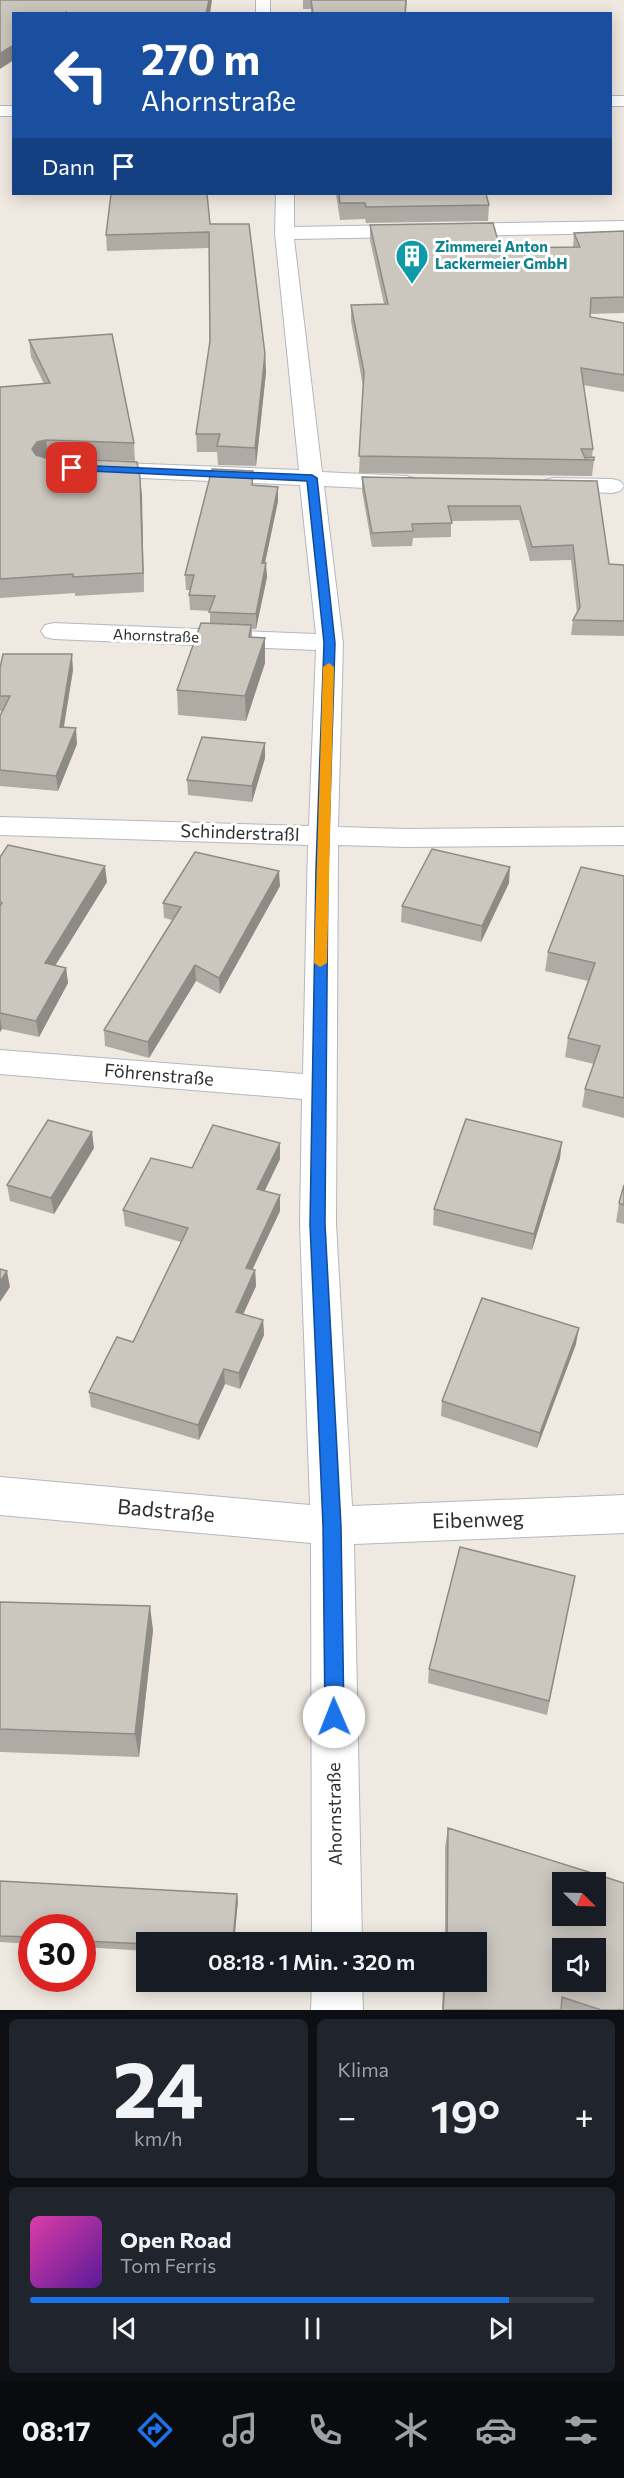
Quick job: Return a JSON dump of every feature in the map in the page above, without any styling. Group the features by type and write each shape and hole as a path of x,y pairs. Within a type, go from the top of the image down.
{"street":[{"name":"Ahornstraße","path":"285,195 284,233 330,643 323,835 318,1224 332,1526 337,1932"},
{"path":"284,233 624,226"},
{"path":"72,468 312,478 349,482 432,483"},
{"path":"528,485 612,486"},
{"name":"Ahornstraße","path":"54,631 330,643"},
{"name":"Schinderstraßl","path":"0,826 406,838 624,836"},
{"name":"Föhrenstraße","path":"0,1062 318,1088"},
{"name":"Badstraße","path":"0,1496 332,1526"},
{"name":"Eibenweg","path":"332,1526 624,1514"},
{"path":"337,1992 338,2010"}],"building":[{"path":"0,0 209,0 206,12 12,12 12,46 0,53"},
{"path":"311,0 406,0 405,12 313,12"},
{"path":"111,195 207,195 210,224 249,224 265,354 255,448 217,446 220,434 196,434 210,341 209,232 106,235"},
{"path":"339,195 486,195 489,205 366,207 365,203 340,203"},
{"path":"493,223 500,248 580,247 574,233 624,231 624,297 591,298 590,317 624,323 624,375 581,368 593,449 581,449 585,458 594,457 594,460 359,456 364,372 351,305 388,304 370,225"},
{"path":"112,334 134,443 46,440 37,442 32,449 36,455 46,458 137,462 140,477 143,573 73,577 73,574 0,579 0,387 50,383 29,340"},
{"path":"212,469 253,471 252,485 278,487 262,563 266,563 256,614 209,612 215,596 189,595 194,575 185,575"},
{"path":"362,477 597,481 609,564 624,565 624,621 573,620 580,607 573,545 532,547 520,506 448,506 452,523 412,524 413,531 372,533"},
{"path":"201,623 251,625 249,637 265,638 245,696 177,690"},
{"path":"3,654 72,654 60,727 76,728 56,776 0,770 0,716 10,696 0,696 0,668"},
{"path":"202,737 265,743 252,786 187,780"},
{"path":"8,845 105,866 45,963 66,968 36,1021 0,1013 0,906 2,903 0,902 0,857"},
{"path":"432,849 510,867 482,926 402,906"},
{"path":"195,852 279,871 219,978 195,965 148,1042 104,1030 181,907 163,903"},
{"path":"581,867 624,876 624,1098 585,1089 600,1046 568,1038 595,963 548,952"},
{"path":"466,1119 562,1142 534,1234 434,1209"},
{"path":"48,1120 92,1132 51,1198 7,1185"},
{"path":"213,1125 280,1143 257,1189 280,1195 246,1268 255,1270 236,1312 263,1320 239,1373 224,1369 198,1425 89,1392 117,1337 133,1342 188,1228 123,1210 151,1158 192,1168"},
{"path":"624,1185 624,1205 619,1203"},
{"path":"0,1269 7,1271 0,1282"},
{"path":"482,1298 579,1328 540,1433 442,1401"},
{"path":"460,1547 575,1576 549,1701 429,1669"},
{"path":"0,1602 150,1606 135,1734 0,1729"},
{"path":"448,1828 589,1872 552,1872 552,1926 606,1926 606,1877 624,1883 624,2010 601,2010 562,1997 561,2010 443,2010 444,1992 487,1992 487,1932 447,1932"},
{"path":"0,1881 237,1894 234,1932 136,1932 136,1943 96,1942 96,1914 18,1914 18,1937 0,1936"}],"slow traffic":[{"path":"320,963 329,667"}],"place":[{"name":"Zimmerei Anton Lackermeier GmbH","path":"412,285"}],"route":[{"path":"72,468 312,478 330,643 322,868 318,1224 332,1526 334,1717"}]}
